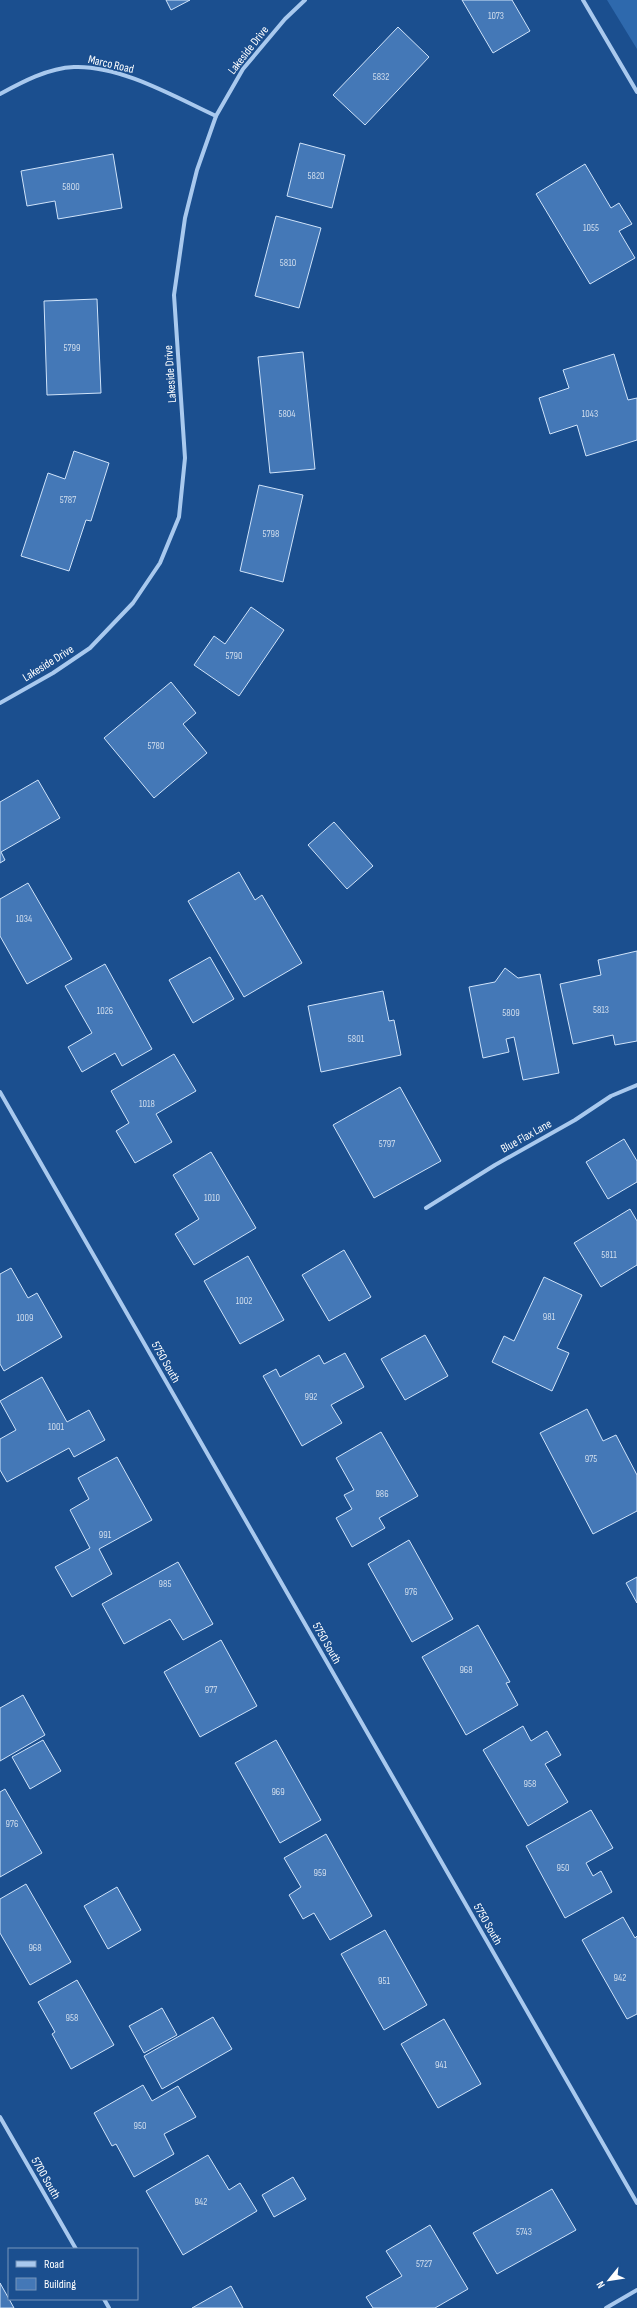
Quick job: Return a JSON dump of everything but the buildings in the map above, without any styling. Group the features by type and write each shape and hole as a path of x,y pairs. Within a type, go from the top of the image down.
{"street":[{"name":"Lakeside Drive","path":"0,703 53,673 90,648 133,604 160,562 179,517 185,458 174,296 185,218 197,170 216,116 243,69 285,19 305,0"},
{"path":"583,0 637,92"},
{"name":"Marco Road","path":"0,94 47,72 74,67 105,71 139,81 216,116"},
{"name":"Blue Flax Lane","path":"426,1208 495,1165 576,1120 611,1096 637,1085"},
{"name":"5750 South","path":"0,1092 637,2203"},
{"name":"5700 South","path":"0,2117 75,2248"},
{"path":"606,2308 637,2290"}],"shaded area":[{"path":"607,0 637,0 637,49"}]}
